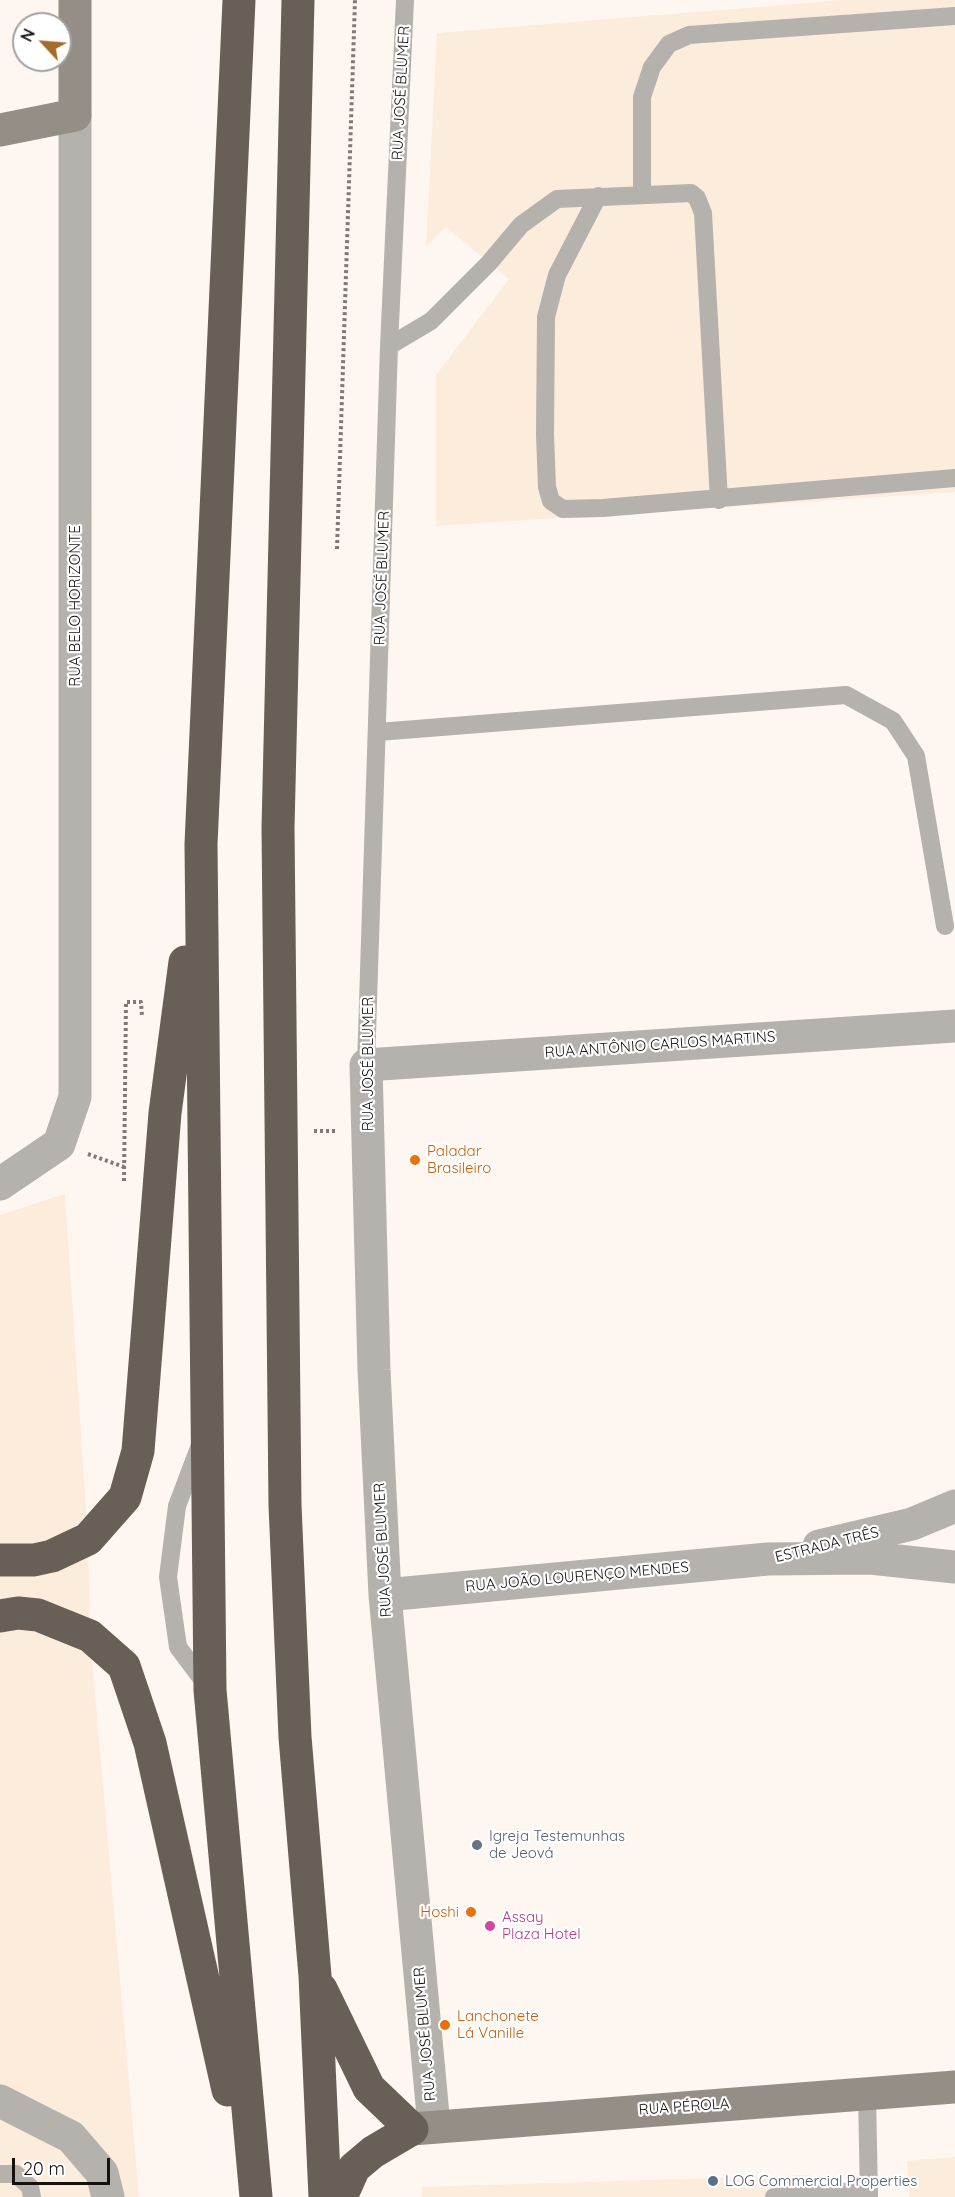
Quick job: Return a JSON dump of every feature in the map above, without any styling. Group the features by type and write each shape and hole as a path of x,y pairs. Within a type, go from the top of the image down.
{"highway":[{"path":"239,0 201,844 210,1690 254,2197"},
{"path":"298,0 278,827 285,1505 295,1737 315,1976 325,2197"},
{"path":"0,1560 34,1560 52,1556 88,1539 125,1497 136,1460 165,1113 201,844"},
{"path":"0,1616 18,1613 38,1615 90,1636 124,1666 150,1743 254,2197"},
{"path":"315,1976 369,2088 423,2128 373,2152 354,2168 340,2197"}],"street":[{"name":"RUA BELO HORIZONTE","path":"3,1184 59,1144 75,1097 75,0"},
{"path":"0,130 75,116"},
{"name":"RUA ANTÔNIO CARLOS MARTINS","path":"366,1065 955,1026"},
{"name":"RUA JOSÉ BLUMER","path":"366,1065 374,1370 385,1594 423,2128"},
{"name":"ESTRADA TRÊS","path":"768,1559 912,1524 955,1506"},
{"name":"ESTRADA TRÊS","path":"768,1559 870,1558 955,1567"},
{"name":"RUA JOÃO LOURENÇO MENDES","path":"385,1594 768,1559"},
{"name":"RUA PÉROLA","path":"423,2128 955,2087"},
{"path":"7,2108 71,2137 102,2173 108,2197"}],"lane":[{"name":"RUA JOSÉ BLUMER","path":"366,1065 389,346 405,0"},
{"path":"642,194 642,97 652,67 669,44 689,35 955,16"},
{"path":"389,346 431,321 489,263 520,225 557,199 691,193 697,198 703,213 719,500"},
{"path":"598,196 557,275 546,317 545,435 547,488 551,501 563,509 719,500 955,478"},
{"path":"378,732 846,695 893,721 916,756 945,926"},
{"path":"774,2197 869,2194 867,2093"},
{"path":"0,2174 16,2174 30,2187 32,2197"}],"path":[{"path":"337,549 355,0"},
{"path":"310,1131 340,1130"}],"shaded area":[{"path":"844,0 955,0 955,492 436,526 436,375 509,279 446,227 426,247 437,33"},
{"path":"65,1194 88,1539 90,1636 139,2197 0,2197 0,1215"},
{"name":"LOG Commercial Properties","path":"955,2157 955,2197 909,2197 907,2161"},
{"name":"LOG Commercial Properties","path":"810,2175 812,2197 422,2197 422,2187"}],"place":[{"name":"Paladar Brasileiro","path":"415,1160"},
{"name":"Igreja Testemunhas de Jeová","path":"477,1845"},
{"name":"Hoshi","path":"471,1912"},
{"name":"Assay Plaza Hotel","path":"490,1926"},
{"name":"Lanchonete Lá Vanille","path":"445,2025"},
{"name":"LOG Commercial Properties","path":"713,2181"}]}
